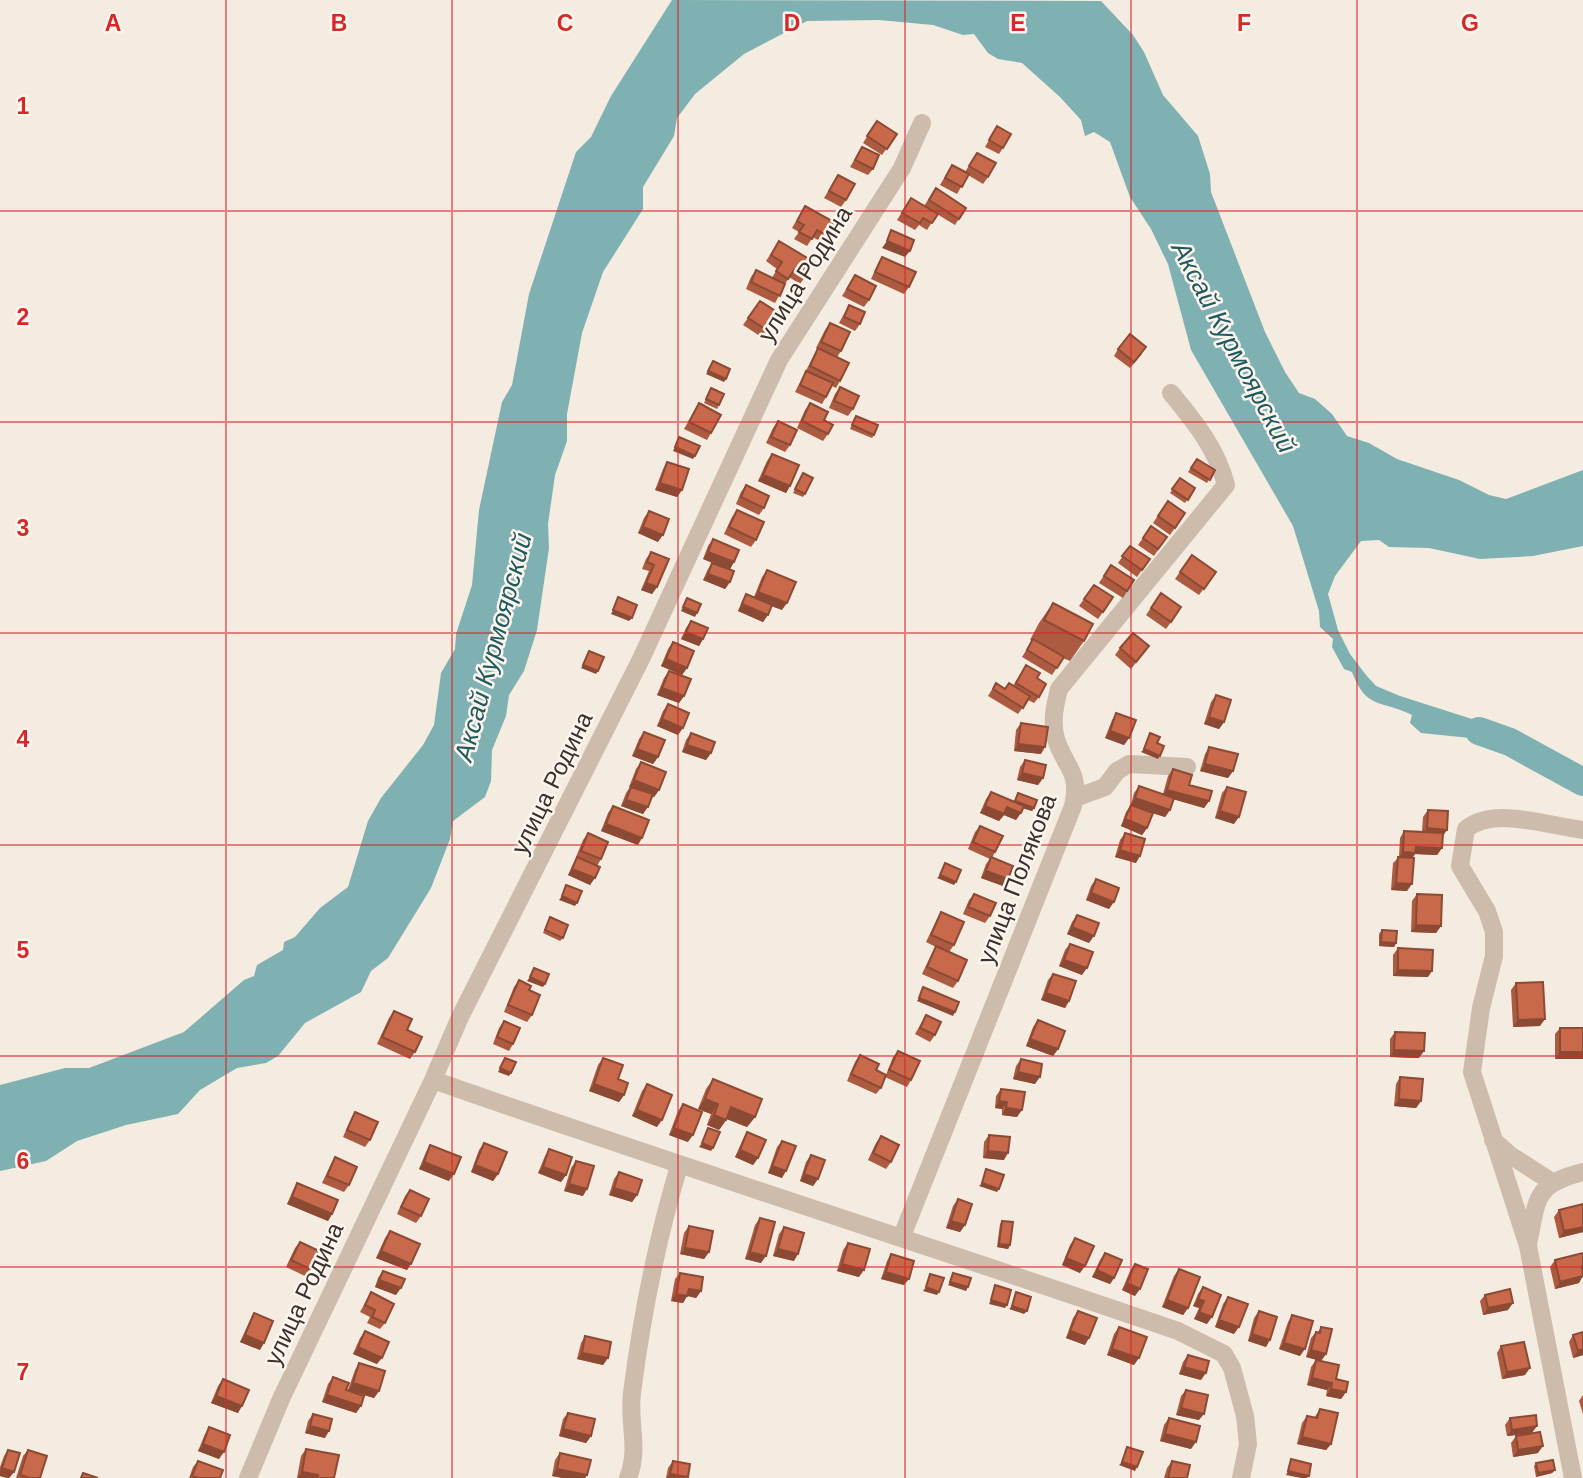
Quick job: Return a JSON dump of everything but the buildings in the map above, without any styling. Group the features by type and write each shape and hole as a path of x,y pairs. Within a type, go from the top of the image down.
{"street":[{"name":"улица Родина","path":"248,1478 281,1399 433,1080 460,1017 641,659 779,360 902,168 922,123"},
{"name":"улица Полякова","path":"902,1236 1075,798 1076,776 1055,736 1053,721 1059,689 1226,485 1222,469 1208,443 1171,393"},
{"path":"1075,798 1105,787 1117,771 1129,764 1187,767"},
{"path":"1573,1478 1528,1246 1472,1072 1481,1008 1494,956 1494,932 1486,911 1460,866 1466,829 1477,820 1506,817 1583,830"},
{"path":"433,1080 678,1166 902,1236 1178,1331 1224,1354 1232,1368 1245,1416 1248,1444 1241,1478"},
{"path":"1493,1140 1510,1155 1552,1182"},
{"path":"628,1478 636,1450 631,1397 650,1268 678,1166"},
{"path":"1528,1246 1536,1205 1544,1186 1583,1172"}],"water":[{"name":"Аксай Курмоярский","path":"672,0 1101,1 1133,35 1144,52 1163,95 1198,136 1210,174 1211,192 1265,332 1299,393 1315,399 1332,414 1347,436 1369,443 1397,459 1459,480 1489,495 1506,499 1583,470 1583,546 1533,556 1480,559 1429,548 1389,547 1379,540 1361,541 1335,576 1328,594 1338,630 1350,654 1376,686 1522,735 1513,748 1490,740 1421,733 1410,723 1412,715 1369,699 1352,672 1344,669 1332,647 1333,639 1320,627 1319,611 1293,526 1191,350 1168,264 1151,229 1130,197 1110,142 1094,132 1085,136 1081,120 1060,97 1022,63 998,59 988,53 974,34 963,35 933,25 879,20 807,21 744,54 695,94 677,118 674,136 643,187 643,209 603,272 582,333 567,414 567,441 555,475 548,524 549,548 537,630 524,671 509,695 506,716 492,750 491,781 485,797 453,821 450,839 431,888 388,958 371,971 361,992 305,1023 278,1056 266,1063 237,1068 200,1090 178,1114 126,1125 77,1141 46,1161 0,1171 0,1085 65,1068 89,1068 184,1032 244,980 254,976 257,965 283,950 284,942 295,937 320,908 348,887 368,821 381,798 423,745 434,725 441,673 455,649 456,634 472,585 479,510 502,402 512,385 529,294 576,152 591,137 611,96"}],"waterway":[{"path":"1479,731 1510,742 1583,782"}]}
